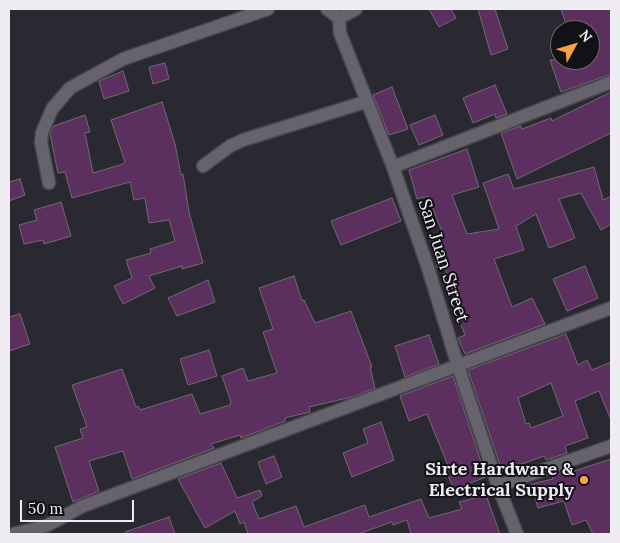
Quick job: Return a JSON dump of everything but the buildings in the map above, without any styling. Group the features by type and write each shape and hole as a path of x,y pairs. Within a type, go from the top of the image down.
{"street":[{"path":"49,183 41,142 42,133 52,109 70,88 123,59 268,9"},
{"path":"327,9 340,18 356,9"},
{"name":"San Juan Street","path":"340,18 340,33 428,268 498,486 517,534"},
{"path":"392,168 611,82"},
{"path":"204,166 230,146 243,140 365,102"},
{"path":"14,534 46,526 83,506 611,308"},
{"path":"498,486 611,446"}],"place":[{"name":"Sirte Hardware & Electrical Supply","path":"584,480"}]}
